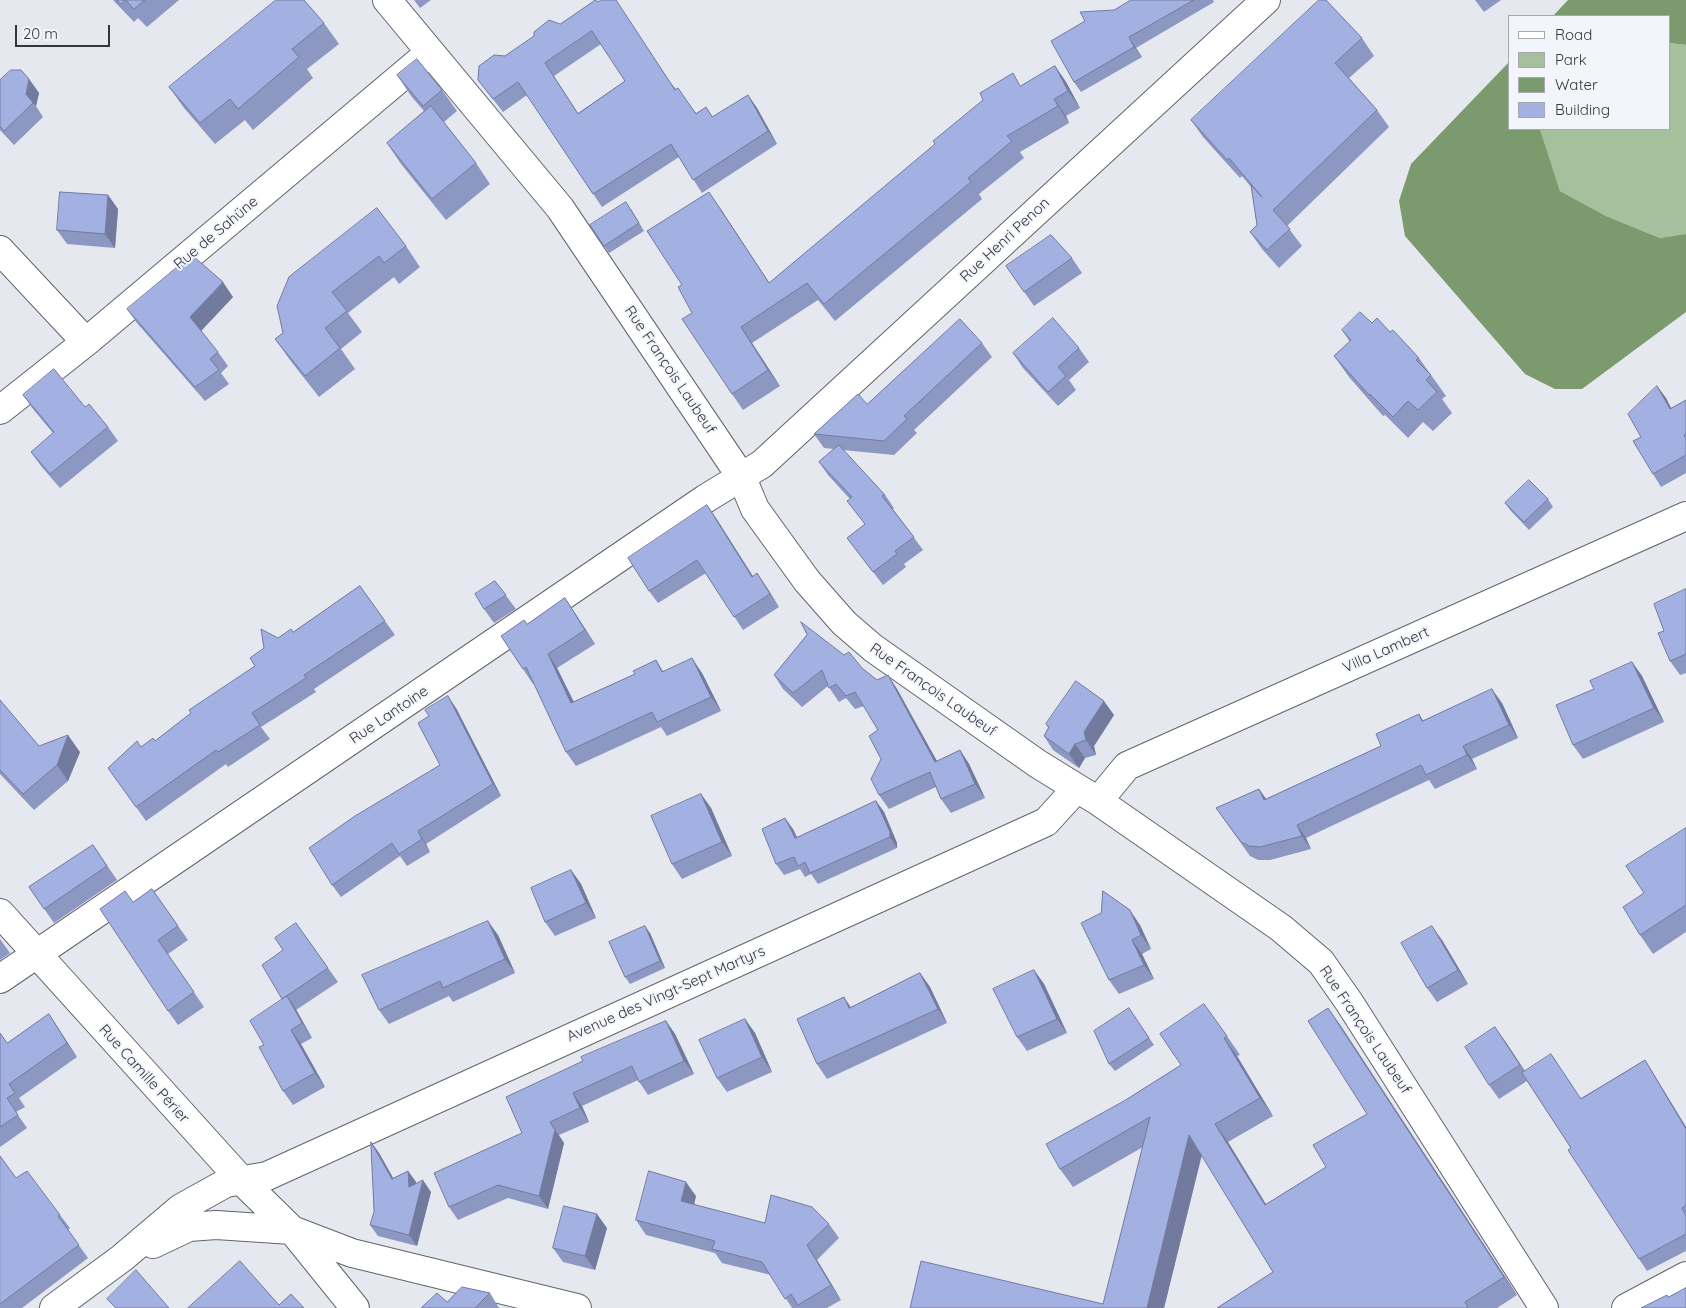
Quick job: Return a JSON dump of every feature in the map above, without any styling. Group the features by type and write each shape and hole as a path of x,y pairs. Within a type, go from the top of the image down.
{"street":[{"name":"Rue François Laubeuf","path":"387,0 430,53 466,92 560,208 742,478 755,509 807,581 844,623 873,648 936,694 1087,794 1282,928 1321,962 1349,1002 1544,1308"},
{"name":"Rue Henri Penon","path":"742,478 762,464 1253,5"},
{"name":"Rue de Sahüne","path":"0,410 86,342 430,53"},
{"path":"0,250 86,342"},
{"name":"Rue Lantoine","path":"0,979 705,499 742,478"},
{"name":"Villa Lambert","path":"1087,794 1127,766 1686,516"},
{"name":"Avenue des Vingt-Sept Martyrs","path":"122,1258 181,1208 226,1183 243,1182 267,1176 1046,822 1087,794"},
{"name":"Rue Camille Périer","path":"0,913 243,1182 292,1230 355,1308"},
{"path":"54,1308 122,1258 189,1227 216,1225 292,1230 352,1253 577,1308"},
{"path":"1626,1308 1686,1276"}],"green space":[{"path":"1671,43 1686,45 1686,234 1660,238 1606,216 1560,191 1540,130 1671,130"}],"water":[{"path":"1568,0 1686,0 1686,45 1671,43 1671,15 1554,15"},
{"path":"1508,63 1508,130 1540,130 1560,191 1606,216 1660,238 1686,234 1686,312 1582,389 1555,389 1525,374 1405,236 1399,201 1411,164"}],"building":[{"path":"117,0 125,0 121,4"},
{"path":"126,0 145,0 134,9"},
{"path":"276,0 304,0 324,23 292,49 299,57 238,109 230,99 200,123 169,87"},
{"path":"596,0 598,2 601,0 616,0 675,90 678,88 696,114 706,107 712,117 748,95 768,131 693,180 671,144 593,194 518,82 493,99 478,80 479,66 494,55 505,56 534,36 534,32 549,20 560,24","holes":["592,31 625,81 578,114 545,63"]},
{"path":"1131,0 1194,0 1129,37 1134,47 1074,82 1051,41 1085,21 1080,12 1114,10"},
{"path":"1319,0 1326,0 1362,38 1335,63 1377,110 1273,210 1290,229 1267,250 1250,232 1257,225 1251,185 1262,197 1229,158 1227,160 1191,120"},
{"path":"417,59 442,90 423,106 397,75"},
{"path":"1055,66 1068,91 1054,99 1058,106 1007,136 1012,141 968,178 971,182 824,304 807,283 741,327 768,370 732,394 682,319 692,313 678,287 682,285 647,231 709,192 769,283 935,144 933,141 983,100 980,93 1013,73 1020,86"},
{"path":"11,70 21,70 29,79 26,94 33,103 4,131 0,126 0,80"},
{"path":"431,106 476,163 432,199 387,143"},
{"path":"60,192 108,195 105,234 57,230"},
{"path":"626,202 639,223 604,246 590,225"},
{"path":"377,208 406,246 384,263 379,256 332,292 347,311 325,328 340,348 305,376 275,339 283,333 277,306 289,277"},
{"path":"1051,235 1072,258 1024,292 1006,266"},
{"path":"192,255 223,282 190,317 218,352 210,359 219,370 195,387 127,309"},
{"path":"1360,312 1372,323 1377,318 1390,332 1393,330 1419,358 1416,360 1431,375 1426,380 1437,392 1418,410 1408,401 1393,417 1369,395 1334,356 1351,340 1342,330"},
{"path":"1053,318 1079,348 1058,367 1066,376 1048,392 1013,353"},
{"path":"960,319 982,343 904,416 907,419 884,441 814,434 858,394 867,404"},
{"path":"54,369 85,407 89,404 108,427 50,474 31,452 54,432 23,395"},
{"path":"1657,386 1670,409 1686,400 1686,434 1684,435 1686,439 1686,455 1653,474 1633,441 1641,437 1628,414"},
{"path":"839,445 885,495 882,496 914,537 895,551 897,554 873,572 847,538 865,524 847,501 852,497 819,462"},
{"path":"1529,480 1548,499 1524,522 1505,503"},
{"path":"707,505 752,577 757,573 770,594 734,617 697,560 649,591 628,558"},
{"path":"495,581 506,595 484,609 475,594"},
{"path":"360,586 385,621 304,675 306,678 252,713 260,725 218,752 216,750 136,807 108,768 137,741 141,747 153,738 155,741 191,713 189,710 255,666 250,658 264,648 261,629 278,638 291,629 293,632"},
{"path":"1686,589 1686,654 1670,661 1658,633 1664,631 1654,604"},
{"path":"565,598 585,630 548,654 571,703 635,674 633,671 656,660 662,672 692,658 711,697 657,722 652,712 566,752 526,667 523,669 501,636 524,620 527,624"},
{"path":"801,622 844,655 849,652 862,668 877,680 888,675 935,762 960,750 975,784 941,799 930,772 879,795 871,779 881,759 869,736 878,730 855,692 846,696 836,684 829,688 822,670 793,693 774,675 807,635"},
{"path":"1632,662 1654,708 1573,745 1556,705 1594,689 1590,681"},
{"path":"1076,681 1104,701 1084,732 1086,740 1075,744 1069,754 1044,736 1049,727 1046,724"},
{"path":"1492,689 1509,725 1463,746 1467,755 1426,775 1421,765 1297,825 1302,836 1260,847 1249,846 1241,842 1216,808 1259,789 1264,800 1381,746 1376,734 1419,714 1422,721"},
{"path":"448,696 493,784 418,831 422,839 399,854 392,843 332,885 309,848 355,816 440,765 418,723 429,716 425,710"},
{"path":"0,700 39,746 68,735 57,765 23,794 0,770"},
{"path":"701,794 722,842 672,864 651,816"},
{"path":"876,801 890,832 890,837 810,873 805,862 798,866 794,857 776,864 762,829 785,818 795,838"},
{"path":"1686,828 1686,905 1640,935 1623,907 1644,893 1626,866"},
{"path":"93,845 107,866 44,909 29,887"},
{"path":"571,870 586,903 545,922 531,888"},
{"path":"152,889 178,926 158,940 194,992 168,1011 100,909 125,891 133,902"},
{"path":"1103,891 1130,910 1141,935 1132,940 1144,965 1109,980 1081,923 1101,913"},
{"path":"488,921 505,959 443,988 440,981 379,1010 362,975"},
{"path":"296,923 328,968 282,999 262,965 283,950 275,938"},
{"path":"645,926 660,961 625,977 609,942"},
{"path":"1432,926 1458,970 1427,988 1401,943"},
{"path":"1034,970 1057,1019 1017,1037 993,989"},
{"path":"920,973 938,1009 817,1064 797,1019 844,997 849,1008"},
{"path":"287,996 302,1023 291,1030 315,1073 283,1091 259,1047 264,1045 250,1021"},
{"path":"1204,1004 1227,1036 1224,1038 1260,1098 1215,1124 1265,1205 1326,1167 1313,1145 1367,1114 1308,1021 1328,1008 1504,1277 1465,1302 1468,1308 1217,1308 1273,1272 1189,1135 1147,1308 910,1308 921,1261 1103,1304 1150,1117 1060,1169 1046,1144 1124,1101 1181,1065 1160,1034"},
{"path":"1129,1008 1149,1038 1109,1064 1094,1031"},
{"path":"49,1014 67,1043 9,1084 15,1093 7,1098 18,1115 0,1127 0,1033 7,1043"},
{"path":"745,1019 762,1057 717,1078 699,1040"},
{"path":"666,1021 684,1061 639,1082 632,1066 573,1093 580,1108 550,1122 555,1130 539,1196 498,1185 449,1207 434,1173 522,1133 506,1097 583,1061 581,1057"},
{"path":"1495,1027 1520,1065 1489,1085 1465,1047"},
{"path":"1551,1054 1581,1099 1645,1060 1686,1129 1686,1205 1682,1208 1686,1216 1686,1234 1639,1259 1568,1150 1571,1148 1522,1073"},
{"path":"371,1142 392,1179 408,1171 409,1187 423,1180 409,1235 370,1225 374,1212"},
{"path":"0,1156 16,1178 27,1171 60,1215 58,1216 79,1245 0,1304"},
{"path":"649,1171 686,1182 681,1201 765,1223 771,1195 812,1207 829,1224 807,1245 831,1285 798,1305 791,1294 785,1299 762,1262 712,1249 715,1241 636,1220"},
{"path":"564,1206 597,1214 585,1256 553,1248"},
{"path":"240,1261 279,1305 291,1294 304,1308 188,1308"},
{"path":"136,1270 169,1308 116,1308 107,1299"},
{"path":"462,1287 490,1293 475,1308 421,1308 437,1293 447,1302"},
{"path":"1686,1288 1686,1308 1641,1308 1667,1295 1668,1297"}]}
